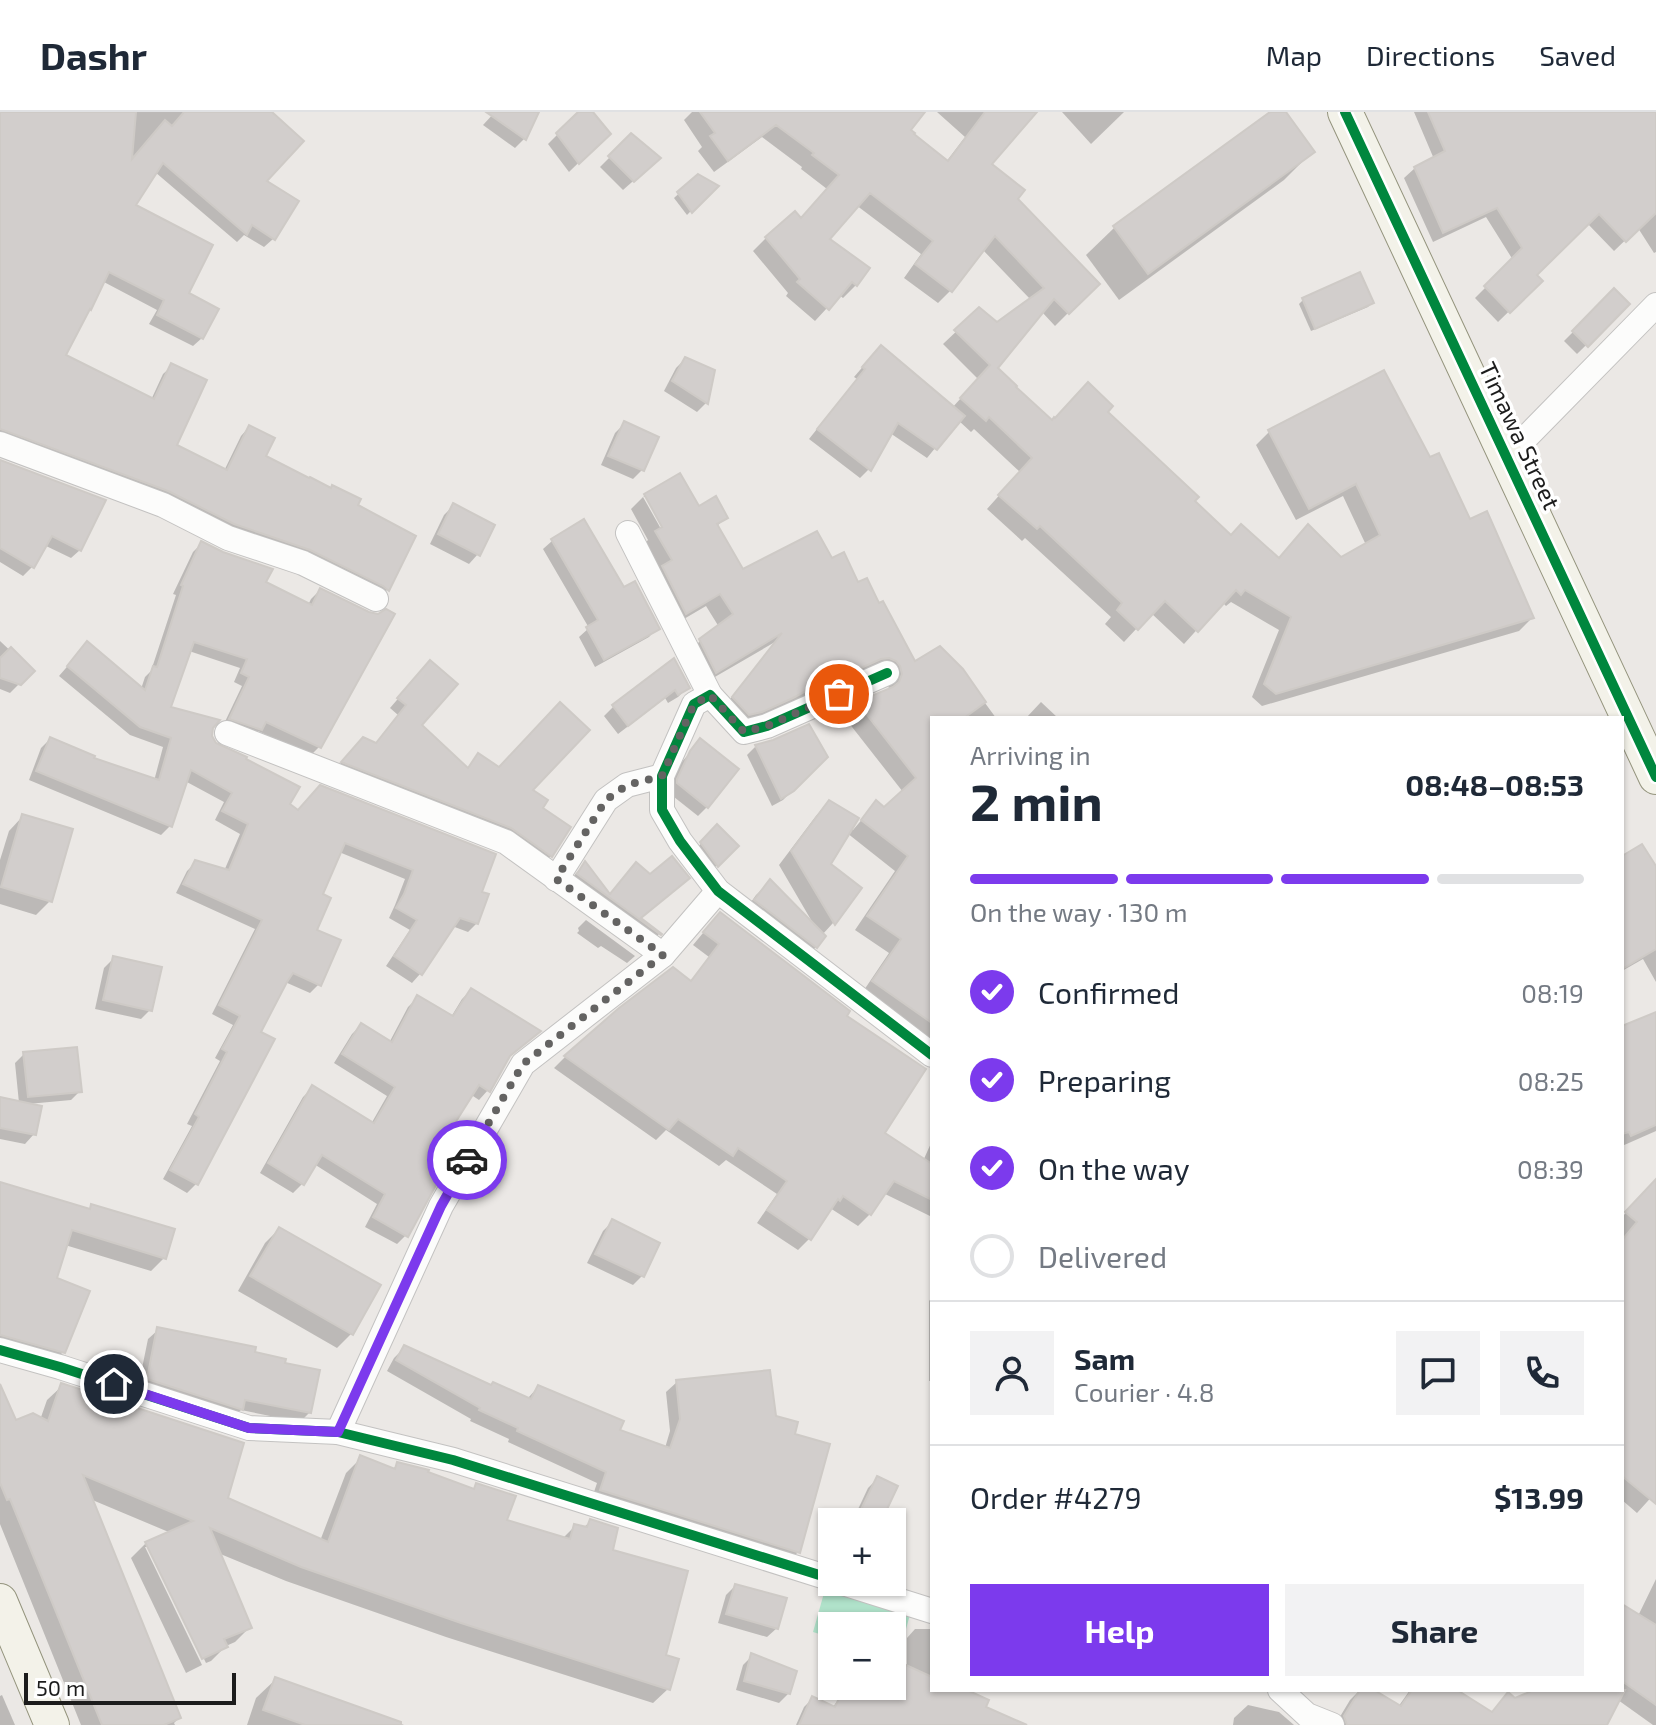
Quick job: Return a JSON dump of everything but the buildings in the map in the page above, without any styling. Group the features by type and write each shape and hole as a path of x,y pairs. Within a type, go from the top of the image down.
{"street":[{"name":"Timawa Street","path":"1345,112 1656,777"},
{"path":"1507,457 1656,305"},
{"path":"0,444 163,505 228,538 303,563 376,599"},
{"path":"628,533 710,695 744,732 767,726 887,673"},
{"path":"710,695 694,704 662,776 662,810 680,841 718,891 930,1053"},
{"path":"227,733 506,842 663,955"},
{"path":"556,879 606,800 627,785 662,776"},
{"path":"338,1432 441,1206 523,1064 663,955 718,891"},
{"path":"0,1350 249,1428 338,1432 453,1460 818,1575"},
{"path":"884,1596 930,1610"},
{"path":"0,1601 52,1725"},
{"path":"1282,1692 1307,1715 1332,1725"}],"green space":[{"path":"823,1596 860,1596 911,1611 906,1629 906,1612 819,1612"},
{"path":"818,1614 818,1634 813,1632"}],"cycle path":[{"path":"1345,112 1656,777"},
{"path":"887,673 767,726 744,732 710,695 694,704 662,776 662,810 680,841 718,891 930,1053"},
{"path":"0,1350 249,1428 338,1432 453,1460 818,1575"}],"way so far":[{"path":"467,1160 523,1064 663,955 556,879 606,800 627,785 662,776 694,704 710,695 744,732 767,726 839,694"}],"route":[{"path":"114,1384 249,1428 338,1432 441,1206 467,1160"}]}
